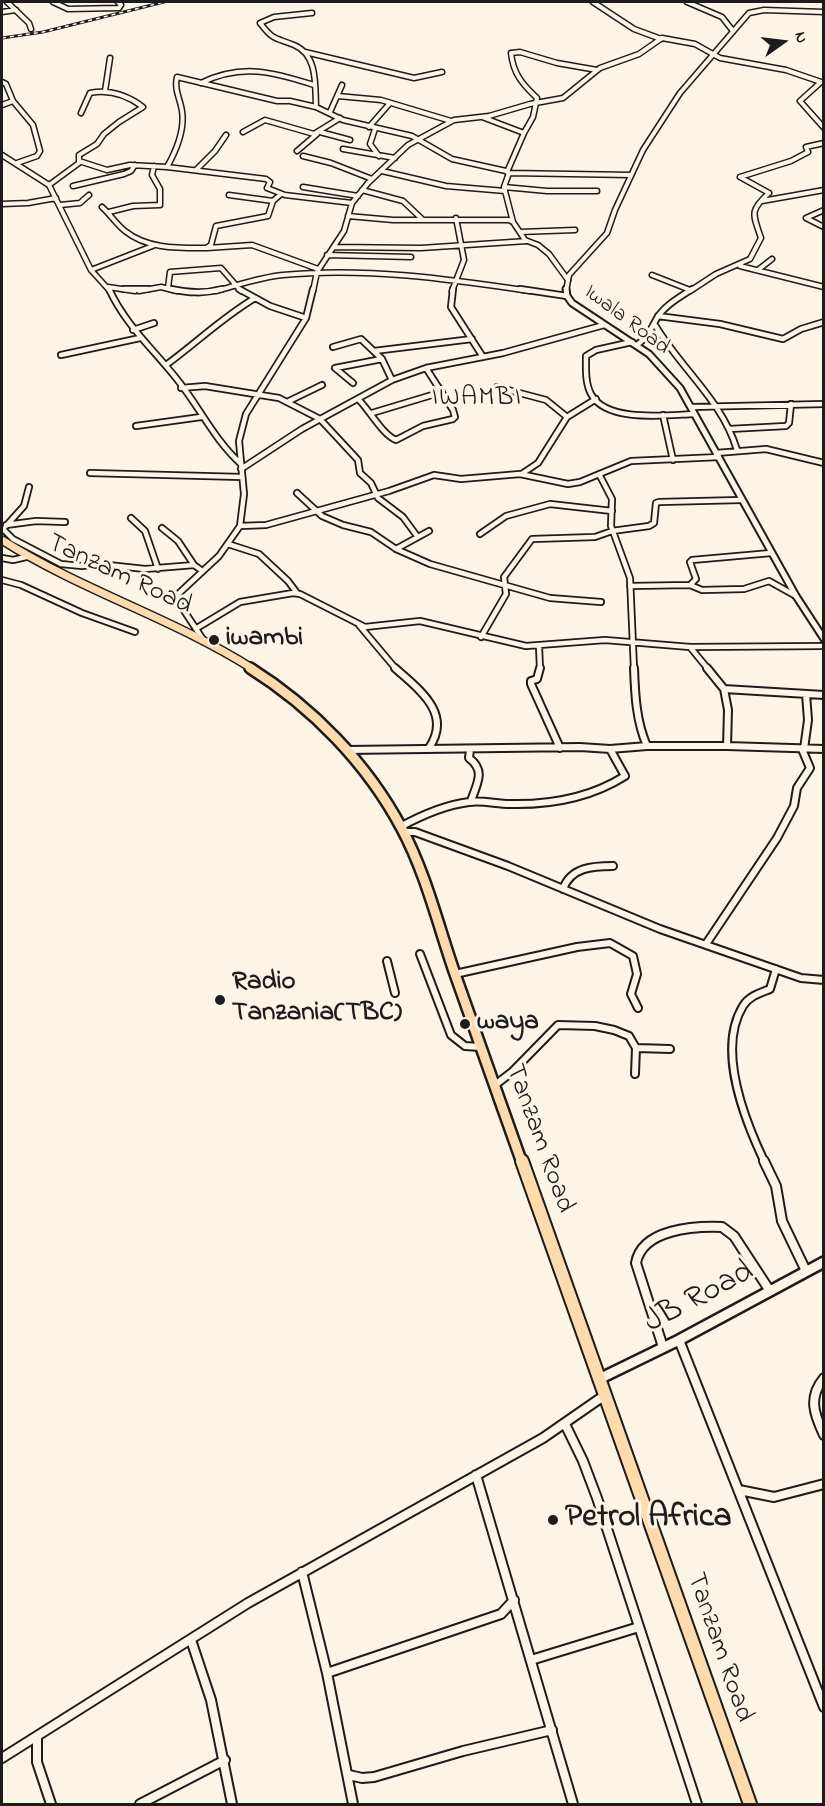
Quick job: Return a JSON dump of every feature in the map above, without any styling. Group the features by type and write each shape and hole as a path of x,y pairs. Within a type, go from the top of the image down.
{"highway":[{"name":"Tanzam Road","path":"3,531 26,557 79,585 204,641 277,686 347,750 402,829 424,881 750,1804"}],"street":[{"path":"7,2 29,23 31,28"},
{"path":"53,2 67,9 111,10 121,6 118,2"},
{"path":"593,2 634,29 661,39"},
{"path":"687,2 723,17 733,31"},
{"path":"2,12 16,10"},
{"name":"Iwala Road","path":"824,12 754,10 749,13 666,113 643,150 608,233 569,275 567,296 581,310 635,344 665,370 691,407 771,553 824,639"},
{"path":"312,13 274,17 260,22 273,39 289,43 305,52 414,78 442,72"},
{"path":"204,641 175,597 228,544 240,526 244,494 239,441 242,426 258,394 306,318 318,271 345,231 352,203 362,189 395,158 418,138 451,121 482,117 536,102 563,98 597,70 618,60 639,54 650,44 661,39 670,38 695,44 713,56 786,70 822,83"},
{"path":"305,52 313,67 316,106"},
{"path":"568,280 545,250 527,241 513,222 505,189 508,172 533,117 537,98 520,82 512,68 512,53 520,52 557,63 597,70"},
{"path":"105,91 110,58"},
{"path":"200,83 224,71 251,69 314,85"},
{"path":"167,167 184,124 174,87 177,77 277,101 316,106 340,118 375,129 418,138 452,159 508,172 631,175"},
{"path":"2,82 6,84 14,101 33,125 40,151 37,156 16,163"},
{"path":"822,83 800,101 824,128"},
{"path":"330,112 342,85"},
{"path":"79,161 79,155 97,144 106,132 143,108 125,96 105,91 90,93 81,113"},
{"path":"338,96 367,97 423,111 451,121"},
{"path":"2,105 14,101"},
{"path":"369,127 390,103"},
{"path":"482,117 524,133"},
{"path":"297,151 340,118"},
{"path":"243,132 265,120 310,134 319,133 350,140"},
{"path":"375,129 370,144 379,156"},
{"path":"196,170 226,135"},
{"path":"694,414 663,416 617,412 596,399 588,387 586,356 594,350 635,344 651,333 658,315 690,290 716,274 750,259 761,237 753,209 768,195 768,192 742,180 742,176 791,160 808,152 805,148 807,146 824,143"},
{"path":"343,149 395,158"},
{"path":"2,155 49,185 91,270 108,288 133,330 166,365 222,446 240,466"},
{"path":"303,156 331,163 372,179"},
{"path":"79,161 107,170 135,165 154,166 266,179 270,182 267,189 281,194 352,203"},
{"path":"49,185 79,161"},
{"path":"73,186 124,174 131,171 135,165"},
{"path":"109,212 133,206 160,205 160,189 152,175 154,166"},
{"path":"382,171 442,185 547,191 597,191"},
{"path":"303,187 358,196"},
{"path":"362,189 403,201 422,219"},
{"path":"759,201 824,190"},
{"path":"206,248 211,245 216,226 266,217 269,215 273,201 281,194"},
{"path":"60,205 80,203 89,195"},
{"path":"229,195 273,201"},
{"path":"2,204 28,203 56,198"},
{"path":"102,207 128,234 155,245 168,248 252,245 318,271"},
{"path":"824,210 806,218 824,227"},
{"path":"348,216 393,220 498,218 513,222"},
{"path":"456,218 464,260 450,297 451,308 483,357"},
{"path":"520,232 575,230"},
{"path":"334,247 461,245 527,241"},
{"path":"91,270 155,245"},
{"path":"327,255 411,257"},
{"path":"758,270 772,259"},
{"path":"739,265 824,287"},
{"path":"168,288 170,272 223,269 236,287 255,298 306,318"},
{"path":"108,288 132,291 168,288 202,293 281,275 318,271 456,280 567,296"},
{"path":"652,275 690,290"},
{"path":"166,365 194,345 233,311 255,298"},
{"path":"658,315 720,324 783,339 801,329 824,322"},
{"path":"133,330 154,323"},
{"path":"240,466 392,380 426,368 483,357 604,325"},
{"path":"655,325 669,349 712,398 729,429 737,450"},
{"path":"61,355 140,338"},
{"path":"333,347 359,338 382,359 392,380"},
{"path":"374,351 472,339"},
{"path":"353,383 335,368 382,359"},
{"path":"359,400 372,413 388,437 402,439 416,429 455,417 426,368"},
{"path":"289,401 322,385"},
{"path":"181,388 205,386 258,394 289,401 320,419 358,460 360,473 371,483 376,494 409,523 417,536"},
{"path":"497,387 546,400 567,417"},
{"path":"372,413 442,392"},
{"path":"240,526 266,525 434,475 461,479 520,474 529,471 542,459 552,436 567,417 596,399"},
{"path":"729,429 786,426 789,423 791,404"},
{"path":"691,407 824,404"},
{"path":"663,416 673,459"},
{"path":"136,426 201,417"},
{"path":"520,474 568,484 580,482 631,461 717,455 737,450 766,449 824,463"},
{"path":"90,473 242,477"},
{"path":"599,474 612,499 612,531 622,553 630,586 636,706 642,735 647,746"},
{"path":"3,531 24,506 30,487"},
{"path":"297,493 316,511 344,525 371,532 396,549 430,564 506,588 550,598 601,602"},
{"path":"481,637 494,611 506,594 504,577 532,539 595,537 612,531 653,525 657,502 741,500"},
{"path":"480,534 506,516 550,504 612,511"},
{"path":"131,518 146,531 158,569"},
{"path":"3,531 36,521 65,522"},
{"path":"162,528 178,541 194,565 201,570"},
{"path":"3,531 13,539 61,564 82,566 99,564 158,569 194,565"},
{"path":"396,549 429,531"},
{"path":"228,544 259,554 288,581 297,593 359,625 369,627 409,620 420,621 526,646 605,640 690,647 824,646"},
{"path":"690,585 696,579 690,562 692,560 771,553"},
{"path":"2,558 13,560 26,557"},
{"path":"2,580 21,585 82,613 135,632"},
{"path":"630,586 690,585 702,590 744,588 769,581 796,596"},
{"path":"197,628 240,602 297,593"},
{"path":"359,625 396,669 418,687 432,704 437,730 435,739 429,748"},
{"path":"539,646 540,674 531,682 560,748"},
{"path":"690,647 724,689 728,710 727,746"},
{"path":"724,689 824,695"},
{"path":"706,944 749,876 777,838 792,810 797,788 810,768 803,749 808,720 806,694"},
{"path":"347,750 610,749 647,746 824,749"},
{"path":"470,749 469,758 478,765 480,772 471,801"},
{"path":"402,829 422,815 471,801 520,804 546,802 593,792 625,776 610,749"},
{"path":"402,829 563,889 638,920 806,979 824,980"},
{"path":"563,889 566,878 577,871 613,866"},
{"path":"455,974 508,964 577,946 610,944 626,950 633,956 637,975 630,994 638,1008"},
{"path":"420,954 451,1035 465,1047 481,1047"},
{"path":"387,961 395,993"},
{"path":"777,969 770,989 753,996 743,1006 732,1046 736,1082 749,1130 776,1186 782,1221 806,1271"},
{"path":"495,1086 515,1071 543,1038 558,1025 599,1027 619,1031 632,1040 636,1048 635,1074"},
{"path":"636,1048 670,1049"},
{"path":"663,1347 636,1263 636,1254 645,1243 686,1230 726,1228 735,1236 770,1291"},
{"name":"JB Road","path":"599,1379 679,1340 824,1262"},
{"path":"679,1340 824,1707"},
{"path":"824,1378 812,1394 812,1408 824,1435"},
{"path":"2,1758 302,1572 476,1476 565,1424 605,1395"},
{"path":"565,1424 594,1489 697,1804"},
{"path":"476,1476 573,1804"},
{"path":"739,1490 774,1497 824,1484"},
{"path":"302,1572 327,1673 353,1804"},
{"path":"327,1673 501,1614 514,1600"},
{"path":"531,1660 639,1627"},
{"path":"191,1640 211,1693 232,1804"},
{"path":"349,1775 362,1778 374,1777 463,1751 552,1730"},
{"path":"37,1735 34,1750 36,1763 51,1804"},
{"path":"140,1804 225,1760"}],"railway":[{"path":"2,38 43,32 164,2"}],"place":[{"name":"iwambi","path":"214,640"},
{"name":"Radio Tanzania(TBC)","path":"220,1000"},
{"name":"waya","path":"465,1024"},
{"name":"Petrol Africa","path":"553,1520"}],"district":[{"name":"IWAMBI","path":"477,400"}]}
